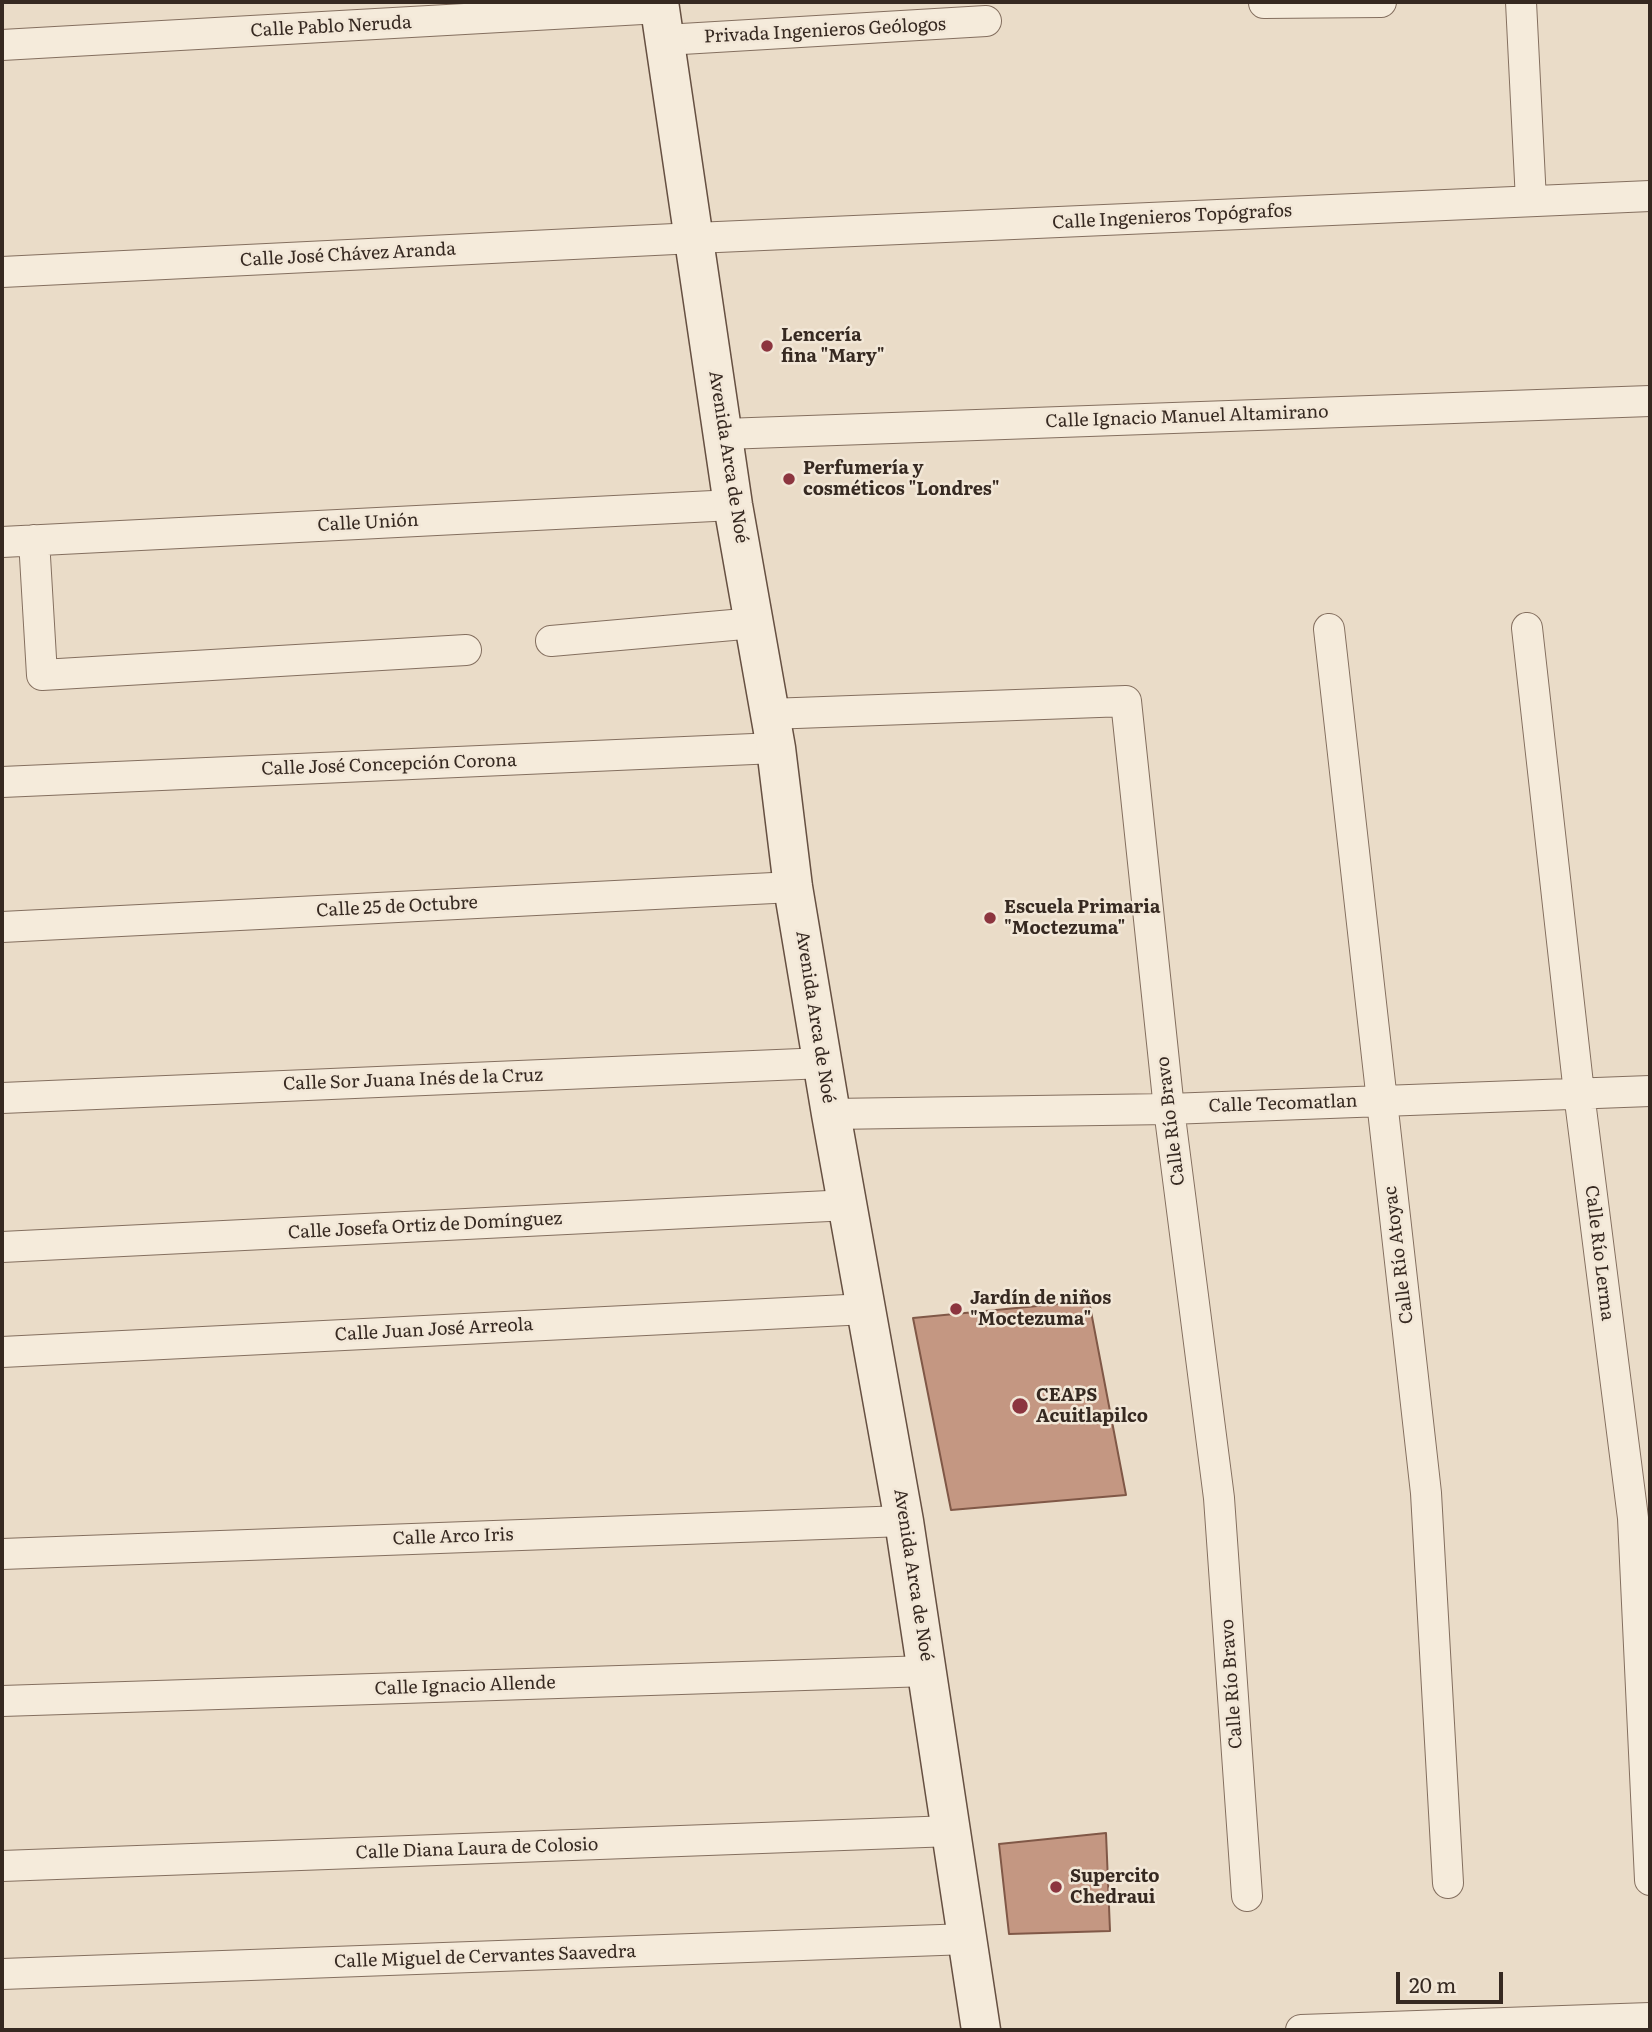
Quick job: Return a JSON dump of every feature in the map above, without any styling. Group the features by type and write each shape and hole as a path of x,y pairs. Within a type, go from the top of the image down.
{"main road":[{"name":"Avenida Arca de Noé","path":"661,17 733,505 773,731 793,887 904,1521 981,2030"}],"street":[{"path":"1264,3 1381,2"},
{"path":"1521,2 1531,201"},
{"name":"Privada Ingenieros Geólogos","path":"661,17 986,21"},
{"name":"Calle Pablo Neruda","path":"2,45 661,17"},
{"name":"Calle Ingenieros Topógrafos","path":"695,238 1650,196"},
{"name":"Calle José Chávez Aranda","path":"2,272 695,238"},
{"name":"Calle Ignacio Manuel Altamirano","path":"724,434 1650,401"},
{"name":"Calle Unión","path":"2,542 733,505"},
{"path":"34,540 42,675 466,650"},
{"path":"551,641 755,623"},
{"name":"Calle Río Lerma","path":"1527,628 1579,1093 1633,1518 1650,1880"},
{"name":"Calle Río Atoyac","path":"1329,629 1426,1493 1448,1883"},
{"name":"Calle Río Bravo","path":"773,731 1126,701 1169,1109 1219,1498 1247,1896"},
{"name":"Calle José Concepción Corona","path":"2,782 773,731"},
{"name":"Calle 25 de Octubre","path":"2,927 793,887"},
{"name":"Calle Sor Juana Inés de la Cruz","path":"2,1098 824,1063"},
{"name":"Calle Tecomatlan","path":"831,1114 1169,1109 1650,1091"},
{"name":"Calle Josefa Ortiz de Domínguez","path":"2,1247 849,1205"},
{"name":"Calle Juan José Arreola","path":"2,1352 867,1308"},
{"name":"Calle Arco Iris","path":"2,1554 904,1521"},
{"name":"Calle Ignacio Allende","path":"2,1701 928,1671"},
{"name":"Calle Diana Laura de Colosio","path":"2,1866 952,1831"},
{"name":"Calle Miguel de Cervantes Saavedra","path":"2,1974 968,1939"},
{"path":"1301,2030 1650,2018"}],"building":[{"name":"CEAPS Acuitlapilco","path":"1089,1301 1126,1495 951,1510 913,1318"},
{"name":"Supercito Chedraui","path":"1106,1833 1110,1931 1009,1934 999,1844"}],"place":[{"name":"Lencería fina \"Mary\"","path":"767,346"},
{"name":"Perfumería y cosméticos \"Londres\"","path":"789,479"},
{"name":"Escuela Primaria \"Moctezuma\"","path":"990,918"},
{"name":"Jardín de niños \"Moctezuma\"","path":"956,1309"},
{"name":"CEAPS Acuitlapilco","path":"1020,1406"},
{"name":"Supercito Chedraui","path":"1056,1887"}]}
